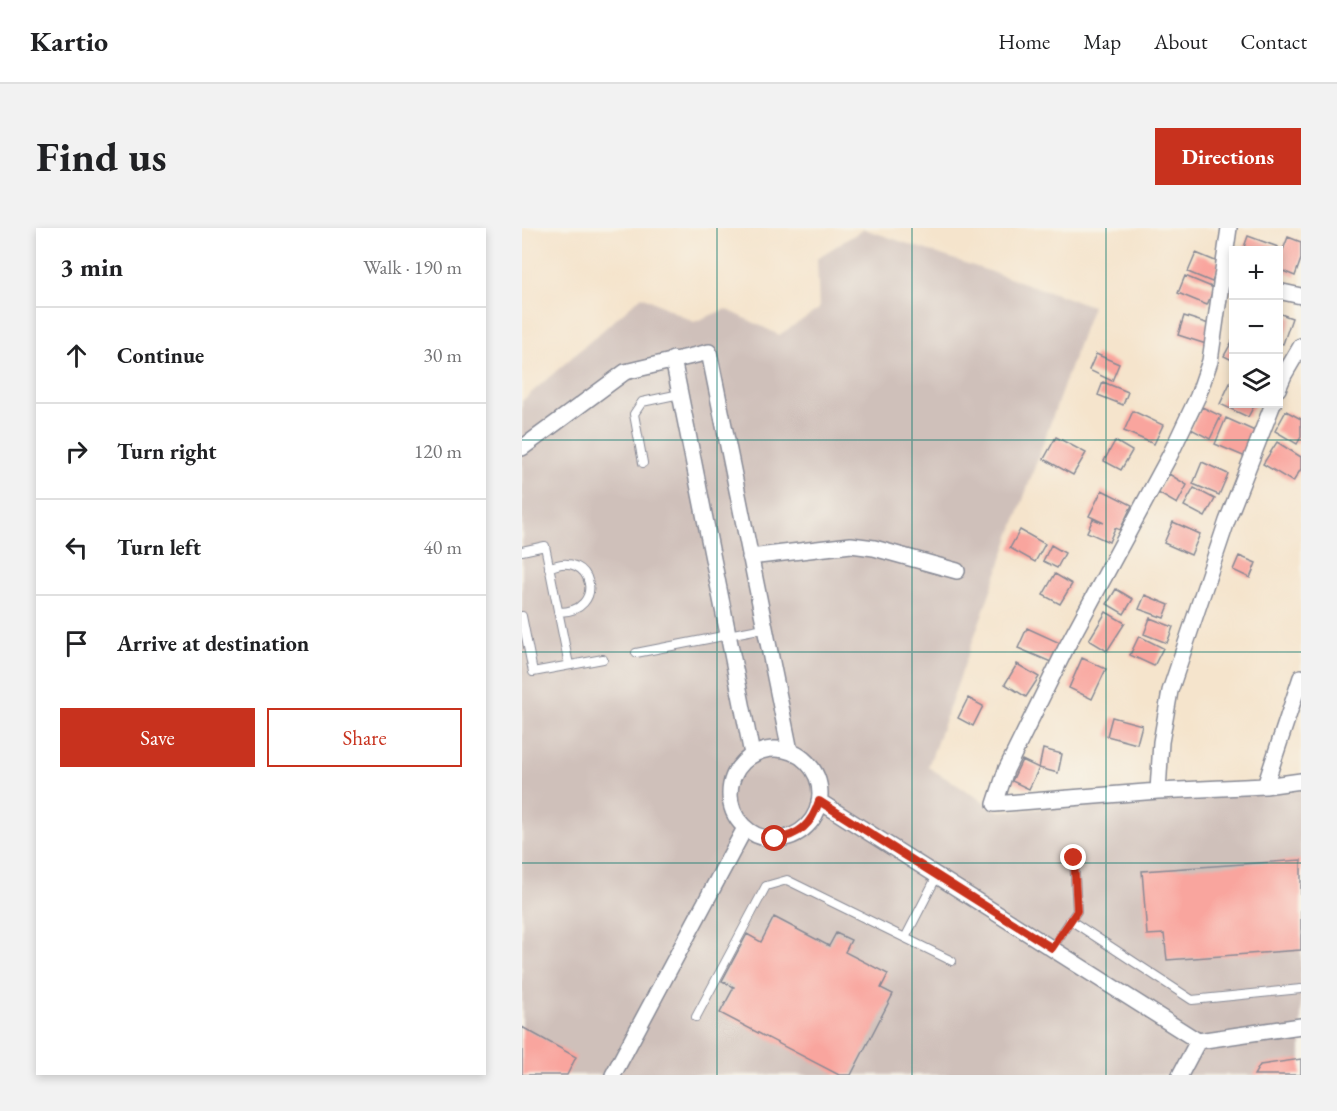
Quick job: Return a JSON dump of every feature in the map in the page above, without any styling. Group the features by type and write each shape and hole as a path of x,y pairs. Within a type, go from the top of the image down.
{"street":[{"path":"1229,228 1228,278 1210,361 1198,396 1170,455 1066,648 1011,760 995,804 1301,782"},
{"path":"1283,292 1301,296"},
{"path":"1283,377 1301,346"},
{"path":"522,448 626,372 709,352 790,751"},
{"path":"673,359 752,754"},
{"path":"1158,791 1161,742 1170,691 1227,520 1271,408"},
{"path":"750,557 851,545 874,548 957,571"},
{"path":"1264,786 1301,677"},
{"path":"771,749 790,751 805,760 819,783 819,801 811,820 795,834 775,839 754,834 745,828 734,813 729,794 733,775 744,760 752,754 771,749"},
{"path":"819,801 1198,1041 1301,1026"},
{"path":"613,1075 745,828"},
{"path":"1180,1075 1198,1041"}],"lane":[{"path":"643,463 634,414 642,402 680,394"},
{"path":"522,551 545,546 569,665"},
{"path":"549,568 559,563 578,566 590,584 588,597 580,607 570,612 558,612"},
{"path":"522,616 533,672 603,659"},
{"path":"636,652 764,628"},
{"path":"1052,948 1077,911 1074,858"},
{"path":"906,938 937,876"},
{"path":"696,1017 766,886 787,880 952,961"},
{"path":"1070,920 1192,1000 1301,989"}],"shaded area":[{"path":"864,229 1092,306 928,767 999,811 1301,790 1301,1075 522,1075 522,401 642,296 694,322 726,309 779,335 819,309 817,258"}],"building":[{"path":"1248,236 1275,246 1244,246"},
{"path":"1288,237 1301,242 1301,259 1295,276 1283,271 1283,250"},
{"path":"1196,253 1220,263 1212,282 1188,272"},
{"path":"1185,276 1214,288 1207,305 1178,293"},
{"path":"1283,315 1292,318 1283,344"},
{"path":"1184,316 1212,325 1206,344 1178,335"},
{"path":"1229,347 1229,358 1224,356"},
{"path":"1096,354 1119,364 1112,381 1089,370"},
{"path":"1103,382 1128,392 1123,405 1098,395"},
{"path":"1229,385 1229,408 1253,408 1248,417 1220,404"},
{"path":"1202,407 1221,416 1210,439 1191,429"},
{"path":"1133,411 1163,425 1154,444 1124,431"},
{"path":"1286,411 1301,419 1301,437 1297,444 1275,431"},
{"path":"1226,418 1259,433 1248,458 1215,444"},
{"path":"1056,437 1086,453 1073,475 1044,459"},
{"path":"1115,441 1132,451 1121,470 1104,461"},
{"path":"1277,442 1301,457 1301,469 1293,482 1263,464"},
{"path":"1202,462 1228,474 1219,495 1193,484"},
{"path":"1169,474 1187,485 1177,504 1158,493"},
{"path":"1194,488 1215,499 1205,517 1184,506"},
{"path":"1102,490 1132,505 1120,530 1115,528 1109,542 1087,532 1093,519 1104,523 1089,516"},
{"path":"1173,522 1200,534 1191,555 1164,543"},
{"path":"1020,530 1045,544 1035,562 1010,548"},
{"path":"1051,545 1065,553 1057,568 1043,561"},
{"path":"1239,556 1256,563 1250,578 1233,570"},
{"path":"1055,574 1072,584 1060,604 1043,595"},
{"path":"1116,589 1133,599 1124,614 1107,604"},
{"path":"1145,595 1169,605 1164,618 1139,609"},
{"path":"1106,612 1125,623 1107,651 1089,640"},
{"path":"1150,618 1173,627 1167,643 1144,634"},
{"path":"1027,628 1060,643 1051,662 1018,648"},
{"path":"1139,636 1163,648 1154,666 1130,655"},
{"path":"1082,658 1106,669 1092,699 1069,688"},
{"path":"1017,664 1039,677 1026,697 1005,684"},
{"path":"968,698 983,706 973,726 958,718"},
{"path":"1112,717 1142,725 1137,744 1107,736"},
{"path":"1043,749 1062,754 1058,773 1039,768"},
{"path":"1022,760 1039,768 1029,789 1012,781"},
{"path":"1301,860 1301,950 1167,960 1164,934 1147,935 1142,871"},
{"path":"774,917 829,946 836,933 851,940 845,952 888,974 881,988 893,994 851,1075 839,1075 720,1013 734,987 722,981 747,934 761,942"},
{"path":"522,1027 576,1057 567,1075 522,1075"},
{"path":"1301,1059 1301,1075 1254,1075 1260,1065"}],"route":[{"path":"775,839 785,838 804,828 811,820 819,801 1052,948 1077,911 1074,858"}]}
